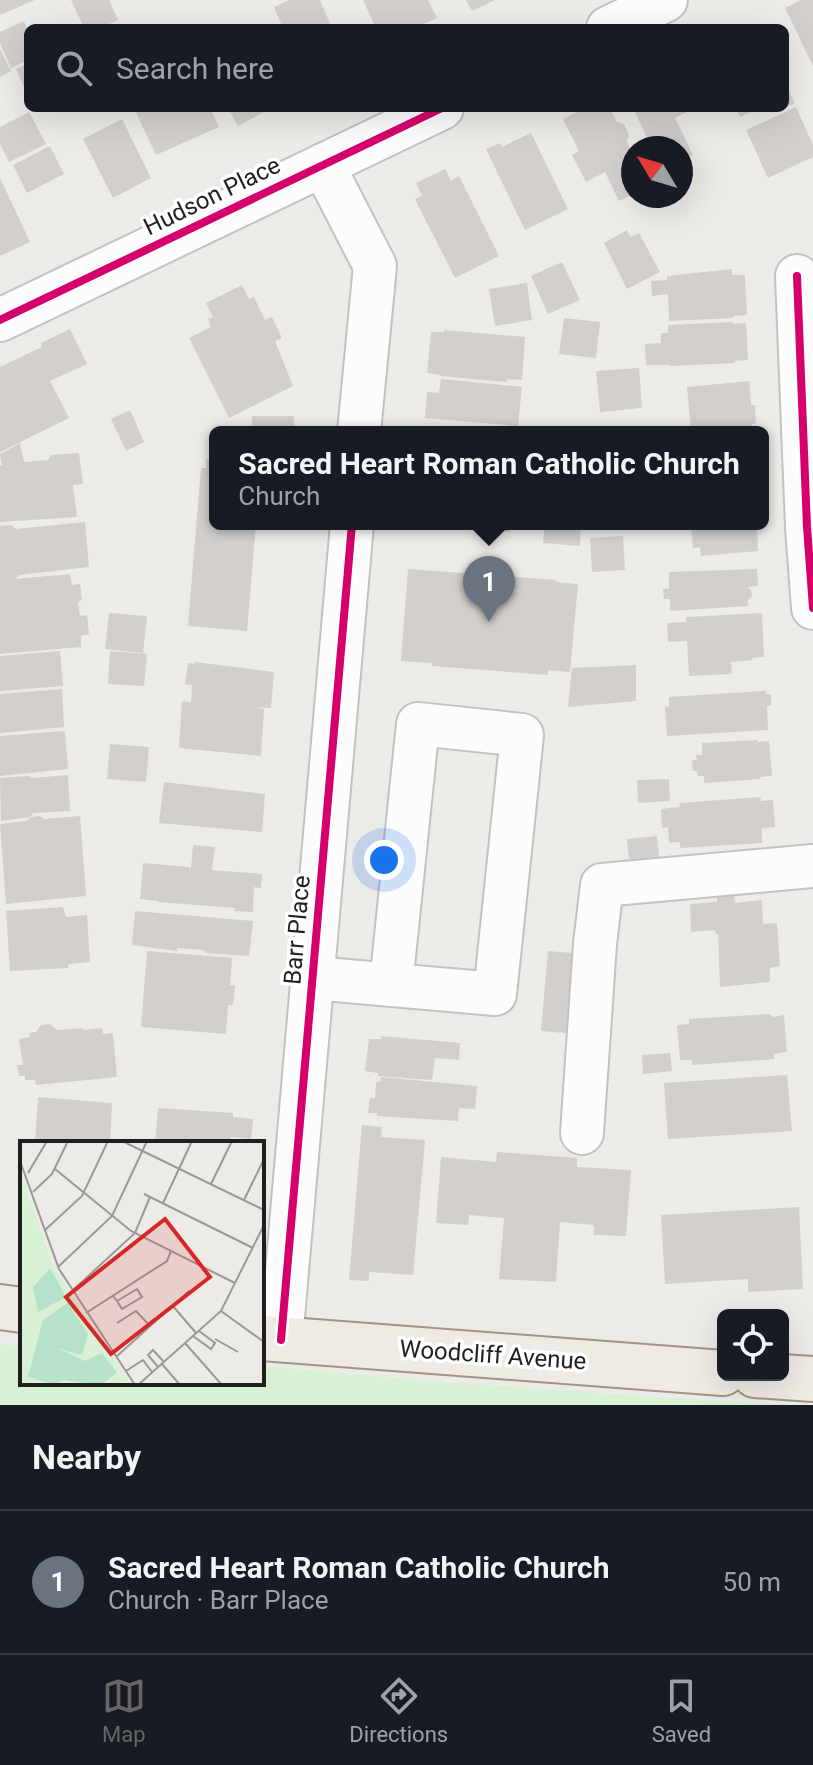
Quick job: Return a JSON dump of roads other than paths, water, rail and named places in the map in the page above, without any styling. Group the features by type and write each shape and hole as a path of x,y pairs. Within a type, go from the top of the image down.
{"main road":[{"path":"0,1307 20,1310"},
{"name":"Woodcliff Avenue","path":"272,1339 717,1373"},
{"path":"789,1377 813,1379"}],"street":[{"path":"616,24 666,0"},
{"name":"Hudson Place","path":"0,320 434,112"},
{"path":"323,165 375,266 360,426"},
{"path":"797,276 813,608"},
{"name":"Barr Place","path":"272,1339 313,978 351,530"},
{"path":"313,978 391,985 495,994 522,735 418,724 391,985"},
{"path":"582,1133 602,885 813,866"}],"place":[{"name":"Sacred Heart Roman Catholic Church","path":"489,622"}]}
